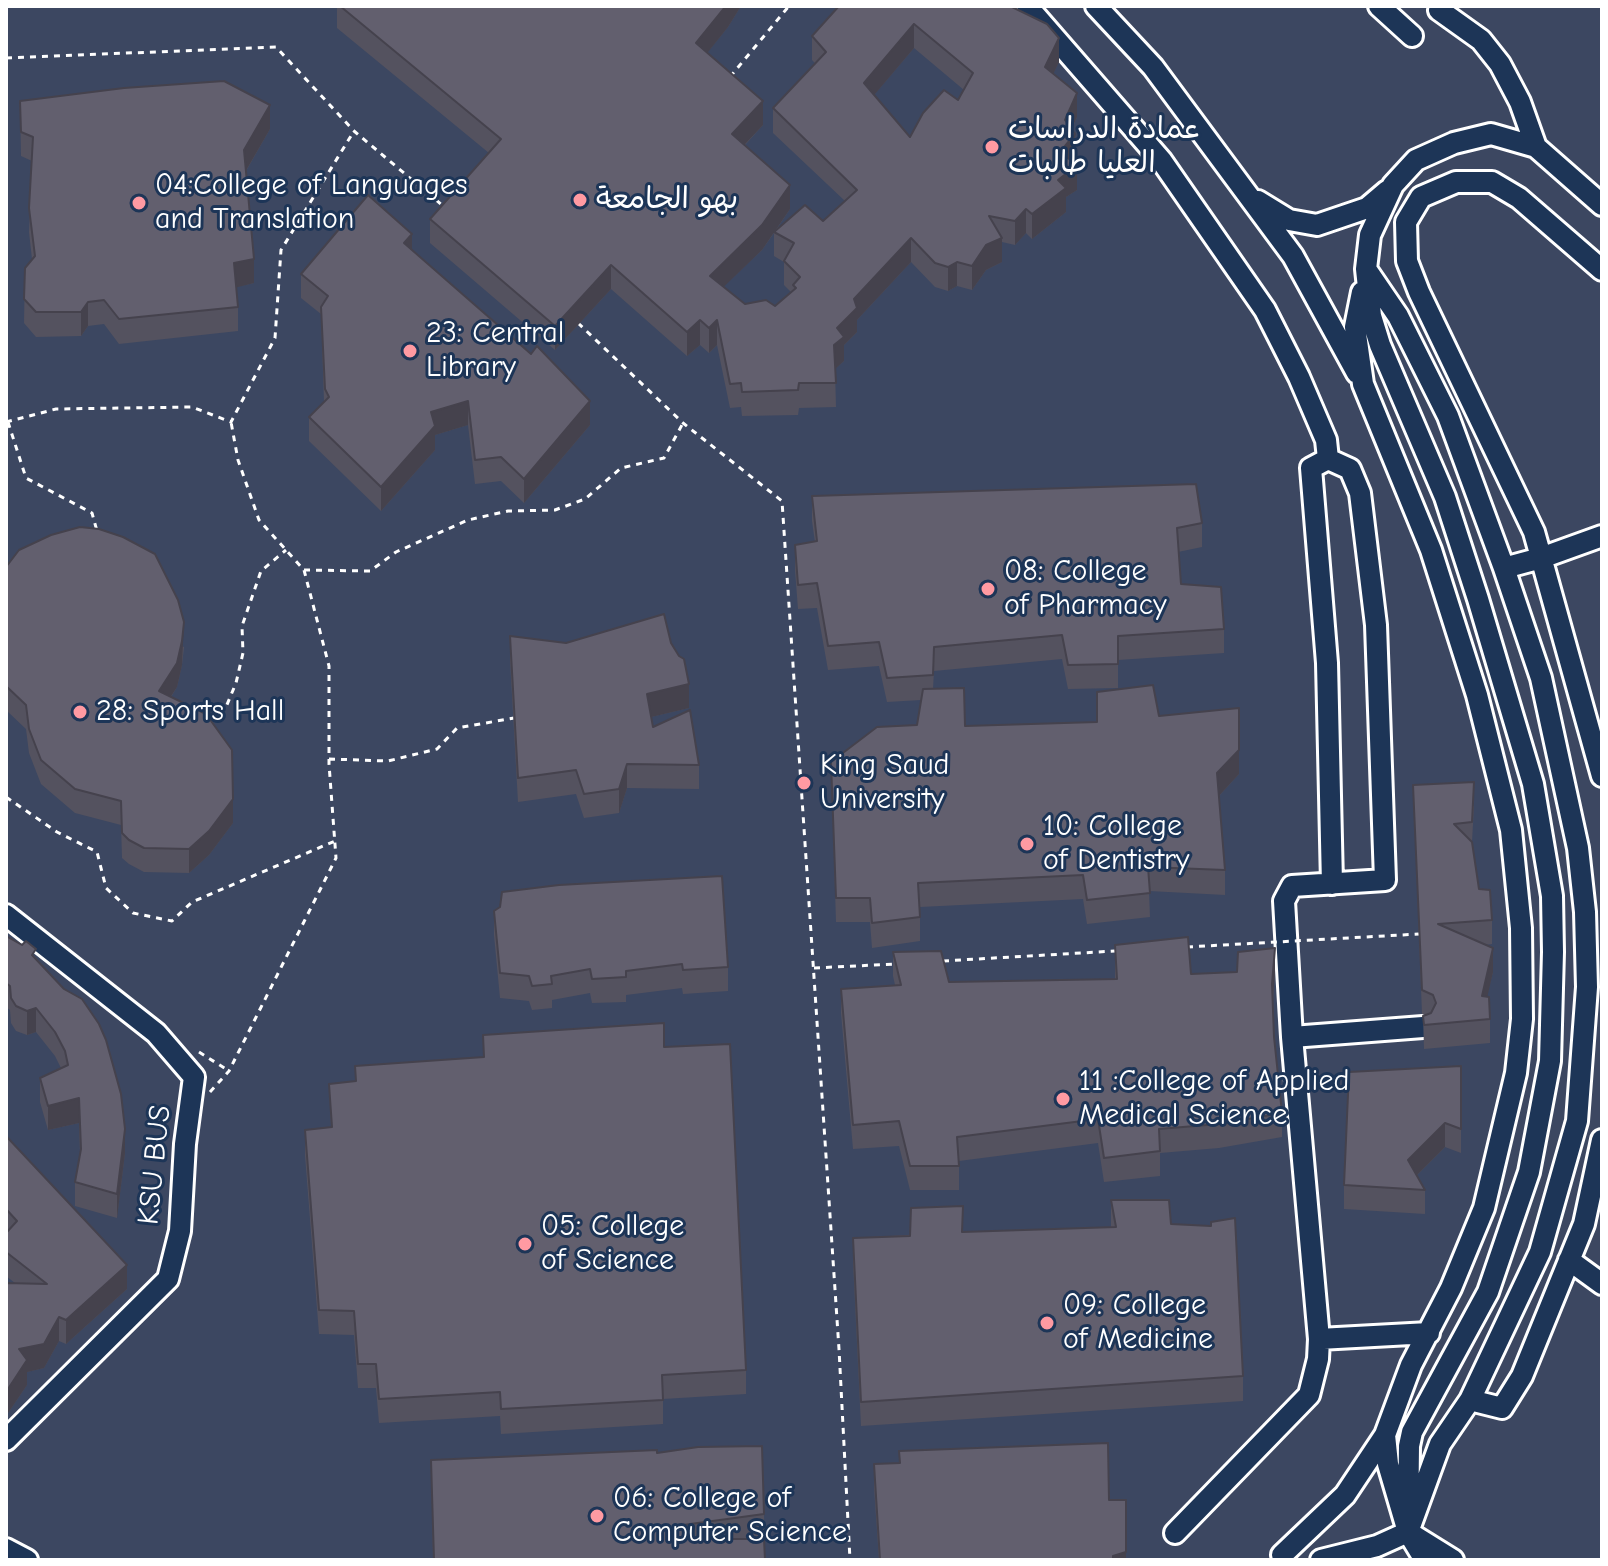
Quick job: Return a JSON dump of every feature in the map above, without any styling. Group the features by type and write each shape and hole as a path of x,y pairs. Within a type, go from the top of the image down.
{"lane":[{"path":"1027,6 1161,160 1265,310 1326,440 1328,459"},
{"path":"1096,6 1153,67 1293,256 1363,384 1431,550 1477,695 1511,830 1521,928 1522,1019 1516,1073 1484,1208 1429,1333 1411,1365 1385,1435 1345,1495 1279,1558"},
{"path":"1379,6 1412,36"},
{"path":"1439,10 1481,40 1500,64 1520,102 1536,147"},
{"path":"1250,196 1289,220 1317,225 1367,208 1416,160 1454,143 1491,134 1536,147 1602,205"},
{"path":"1602,270 1519,198 1492,182 1456,182 1421,197 1406,222 1407,261 1419,292 1534,532 1602,776"},
{"path":"1363,384 1355,327 1370,235 1393,185"},
{"path":"1321,1560 1377,1553 1408,1532 1440,1444 1470,1400 1540,1252 1577,1121 1587,987 1585,912 1578,848 1541,678 1448,416 1398,316 1366,269"},
{"path":"1366,269 1371,316 1380,345 1445,497 1533,784 1552,896 1550,1061 1529,1172 1488,1292 1412,1432 1409,1446 1408,1532"},
{"path":"1175,1533 1309,1395 1318,1359 1319,1339 1292,1037 1284,901 1292,886 1385,880 1376,625 1360,493 1350,469 1328,459"},
{"path":"1328,459 1311,468 1327,663 1332,884"},
{"path":"1504,568 1602,536"},
{"name":"KSU BUS","path":"6,915 156,1033 194,1077 185,1144 180,1231 168,1279 6,1440"},
{"path":"1292,1037 1423,1027"},
{"path":"1577,1121 1602,1130"},
{"path":"1470,1400 1502,1408 1522,1376 1584,1224 1602,1140"},
{"path":"1569,1260 1602,1284"},
{"path":"1319,1339 1429,1333"},
{"path":"1385,1435 1388,1464 1408,1532 1425,1560"},
{"path":"1279,1558 1408,1532 1453,1560"},
{"path":"6,1549 27,1560"}],"path":[{"path":"729,78 789,6"},
{"path":"6,58 276,47 354,131 451,213"},
{"path":"229,1071 336,858 329,759 329,666 304,570 259,520 238,460 231,422 275,338 281,250 354,131"},
{"path":"571,316 683,423 782,501 850,1560"},
{"path":"99,536 92,513 26,478 7,422 56,409 192,407 231,422"},
{"path":"304,570 370,571 396,552 468,520 508,511 565,507 585,499 621,468 664,458 683,423"},
{"path":"200,728 226,707 243,653 242,626 249,599 261,571 286,550"},
{"path":"329,759 388,761 437,749 457,728 514,718"},
{"path":"6,797 57,832 97,852 106,888 133,913 172,921 192,902 335,841"},
{"path":"1180,948 1419,934"},
{"path":"941,961 1116,951"},
{"path":"814,968 909,963"}],"shaded area":[{"name":"King Saud University","path":"6,6 1602,6 1602,1560 6,1560"}],"building":[{"path":"340,6 726,6 696,43 763,101 732,134 790,185 762,225 710,276 745,304 766,300 775,306 796,288 793,285 800,277 784,261 794,243 774,232 805,205 823,221 857,190 773,108 826,52 812,36 839,6 1010,6 1047,24 1059,38 1045,67 1077,93 1065,120 1075,134 1060,152 1077,165 1058,180 1066,188 1032,214 1026,209 1015,221 989,216 1002,238 986,245 972,266 957,262 948,267 935,263 911,238 854,299 857,308 837,328 844,337 834,345 836,383 799,383 798,390 742,392 741,383 730,384 717,320 709,328 700,320 687,332 611,265 555,326 430,219 501,139","holes":["914,24 973,73 958,100 944,90 923,113 910,137 864,83"]},
{"name":"04:College of Languages and Translation","path":"224,81 270,105 244,150 254,259 234,263 238,307 119,319 104,300 88,302 81,312 36,312 24,299 25,268 35,256 29,208 33,137 21,132 20,101 124,88"},
{"name":"23: Central Library","path":"368,195 412,234 404,243 531,354 537,346 590,401 524,479 501,457 475,460 468,401 431,412 435,426 381,487 309,417 329,397 325,389 321,307 328,296 301,274"},
{"name":"08: College of Pharmacy","path":"1196,484 1202,523 1177,528 1181,584 1221,587 1224,629 1118,636 1118,664 1068,665 1062,635 934,647 933,675 887,678 879,642 828,646 817,583 798,585 795,545 817,541 812,496"},
{"name":"28: Sports Hall","path":"80,527 123,537 155,554 178,600 184,622 177,663 159,691 206,714 232,750 233,799 209,831 189,849 144,848 129,840 122,833 121,801 75,789 41,760 29,729 26,705 6,686 6,567 19,550 51,535"},
{"path":"664,614 671,643 684,659 689,684 647,694 653,727 690,710 699,765 627,764 619,789 584,794 576,770 518,778 510,636 566,643"},
{"name":"10: College of Dentistry","path":"1153,685 1159,716 1239,708 1239,750 1217,773 1225,870 1148,867 1150,893 1087,900 1083,875 918,883 920,917 872,923 870,898 836,898 831,762 877,727 917,725 923,689 964,688 965,726 1097,722 1097,692"},
{"path":"1474,782 1472,822 1454,824 1472,842 1479,889 1490,890 1492,920 1438,924 1493,948 1482,996 1489,997 1490,1019 1424,1025 1423,1016 1431,1013 1436,1003 1433,995 1422,990 1413,785"},
{"path":"722,876 728,967 683,970 682,964 626,971 626,977 592,979 590,969 551,976 552,984 532,986 529,976 500,973 494,911 500,907 502,892 559,885"},
{"path":"6,936 22,945 26,941 36,949 32,955 64,989 82,999 106,1040 121,1094 125,1129 117,1194 75,1182 81,1149 79,1098 48,1106 40,1078 68,1065 65,1051 36,1008 27,1011 16,1006 11,998 10,986 6,983"},
{"name":"11 :College of Applied Medical Science","path":"1188,937 1191,974 1237,972 1238,952 1275,948 1272,984 1274,1037 1282,1113 1219,1124 1159,1129 1160,1151 1104,1158 1098,1119 957,1137 959,1166 910,1166 899,1121 853,1125 841,989 901,985 893,952 941,951 949,982 1117,979 1115,945"},
{"name":"05: College of Science","path":"664,1023 664,1047 730,1044 746,1370 662,1375 663,1400 501,1409 500,1392 379,1399 376,1364 358,1364 354,1311 319,1310 305,1130 332,1127 329,1084 356,1081 355,1066 484,1057 483,1035"},
{"path":"1461,1066 1461,1129 1445,1123 1408,1160 1425,1190 1344,1185 1349,1072"},
{"path":"6,1136 127,1265 66,1320 59,1317 44,1344 19,1349 27,1360 6,1392 6,1283 47,1284 6,1252 6,1233 17,1221 6,1209"},
{"name":"09: College of Medicine","path":"1111,1200 1169,1200 1171,1224 1211,1226 1211,1222 1235,1218 1243,1376 861,1402 853,1238 910,1236 911,1208 963,1206 962,1232 1116,1227"},
{"path":"1108,1443 1109,1500 1126,1500 1126,1552 1113,1556 1113,1560 880,1560 874,1464 900,1463 899,1451"},
{"name":"06: College of Computer Science","path":"762,1446 764,1514 683,1525 684,1539 764,1539 765,1560 434,1560 431,1460 657,1450 657,1453 698,1447"}],"place":[{"name":"عمادة الدراسات العليا طالبات","path":"992,147"},
{"name":"بهو الجامعة","path":"580,200"},
{"name":"04:College of Languages and Translation","path":"139,203"},
{"name":"23: Central Library","path":"410,351"},
{"name":"08: College of Pharmacy","path":"988,589"},
{"name":"28: Sports Hall","path":"80,712"},
{"name":"King Saud University","path":"804,783"},
{"name":"10: College of Dentistry","path":"1027,844"},
{"name":"11 :College of Applied Medical Science","path":"1063,1099"},
{"name":"05: College of Science","path":"525,1244"},
{"name":"09: College of Medicine","path":"1047,1323"},
{"name":"06: College of Computer Science","path":"597,1516"}]}
